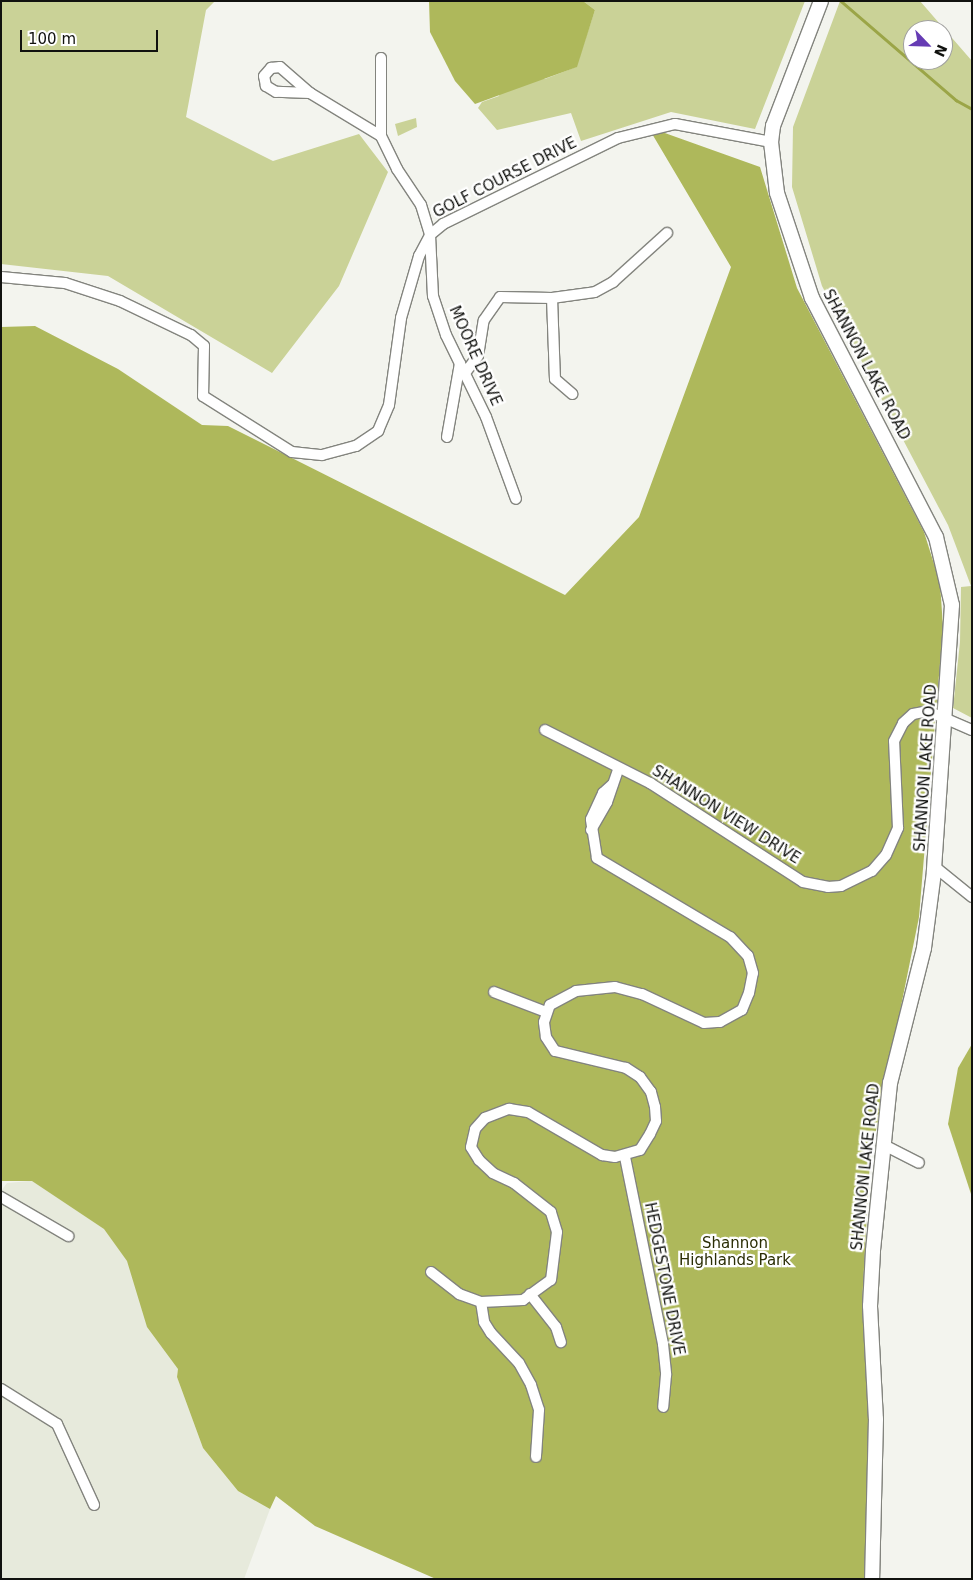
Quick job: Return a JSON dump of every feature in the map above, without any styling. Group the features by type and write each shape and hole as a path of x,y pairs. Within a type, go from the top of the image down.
{"main road":[{"name":"SHANNON LAKE ROAD","path":"822,1 778,110 771,142 784,218 812,298 925,513 944,560 952,605 952,630 935,866 924,948 890,1083 870,1306 876,1419 872,1579"}],"street":[{"path":"381,58 381,136"},
{"path":"310,93 381,136"},
{"name":"GOLF COURSE DRIVE","path":"1,277 64,283 120,301 191,335 204,346 203,396 292,452 322,455 356,446 378,431 389,405 401,318 419,256 430,235 443,224 618,138 675,124 771,142"},
{"name":"MOORE DRIVE","path":"381,136 397,169 421,206 430,235 433,296 460,363 486,417 516,498"},
{"path":"465,373 478,356 484,320 500,297 552,298 595,292 613,282 667,233"},
{"path":"552,298 555,379 572,394"},
{"path":"447,437 460,363"},
{"name":"SHANNON VIEW DRIVE","path":"545,730 650,784 802,882 828,887 840,886 872,871 886,855 898,828 894,741 903,723 914,714 928,711 945,719"},
{"path":"945,719 972,730"},
{"path":"431,1272 459,1294 481,1302 523,1300 551,1280 558,1232 550,1212 514,1183 493,1173 479,1160 471,1147 475,1130 485,1118 496,1112 509,1109 528,1112 602,1155 625,1157 640,1150 656,1121 651,1092 640,1076 626,1068 555,1050 546,1037 546,1012 562,995 591,988 615,987 642,994 704,1023 720,1022 742,1010 749,993 753,973 748,956 730,938 597,858 591,830 595,810 603,793 613,784 618,768"},
{"path":"935,866 972,897"},
{"path":"494,992 546,1012"},
{"path":"884,1145 919,1163"},
{"name":"HEDGESTONE DRIVE","path":"625,1157 663,1344 666,1375 663,1407"},
{"path":"1,1197 68,1236"},
{"path":"530,1294 556,1327 562,1342"},
{"path":"481,1302 484,1322 491,1334 519,1363 531,1385 538,1410 536,1457"},
{"path":"1,1389 57,1424 94,1505"}],"shaded area":[{"path":"63,1178 190,1288 177,1377 203,1448 238,1491 270,1509 244,1579 1,1579 1,1191 7,1183"}],"green space":[{"path":"1,1 215,1 206,10 186,117 273,161 359,134 388,172 339,286 272,373 108,276 1,264"},
{"path":"429,1 583,1 595,10 577,67 475,104 455,81 430,32"},
{"path":"583,1 805,1 755,129 671,112 581,141 571,113 497,130 478,108 482,102 499,96 500,91 531,78 545,79 576,67 595,10"},
{"path":"840,1 920,1 936,20 903,20 903,70 953,70 953,39 972,61 972,718 953,708 960,642 961,587 971,586 948,525 822,286 792,187 793,127"},
{"path":"416,118 417,127 398,136 395,124"},
{"name":"Shannon Highlands Park","path":"648,127 760,167 797,288 924,532 940,583 943,627 919,917 870,1160 862,1304 870,1449 864,1579 436,1579 315,1526 276,1496 270,1509 238,1491 203,1448 177,1377 178,1369 147,1327 127,1261 104,1229 32,1181 1,1181 1,327 35,326 118,369 202,425 228,426 565,595 639,517 731,267"},
{"path":"972,1044 972,1197 948,1124 958,1068"}],"waterway":[{"path":"841,1 956,100 972,109"}]}
